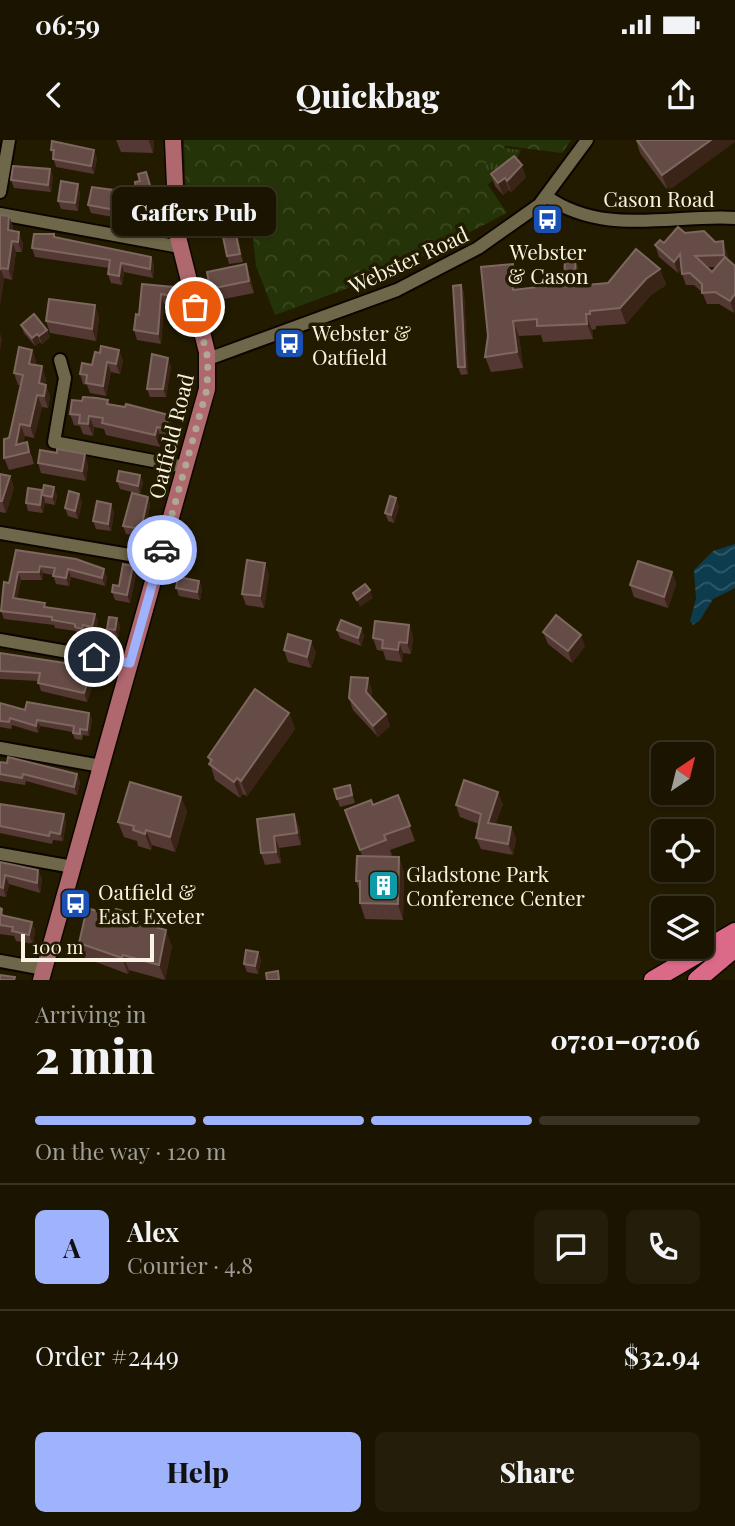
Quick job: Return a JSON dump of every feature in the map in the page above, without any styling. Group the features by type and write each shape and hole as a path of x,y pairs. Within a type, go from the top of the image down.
{"highway":[{"path":"653,980 735,932"},
{"path":"697,980 735,948"}],"main road":[{"name":"Oatfield Road","path":"42,975 207,389 208,359 180,247 173,140"}],"street":[{"path":"0,192 9,140"},
{"name":"Webster Road","path":"208,359 397,290 442,268 510,228 546,196 587,140"},
{"name":"Cason Road","path":"546,196 571,210 608,219 735,218"},
{"path":"0,215 180,247"},
{"path":"60,360 65,378 54,442 185,467"},
{"path":"0,533 159,560"},
{"path":"0,640 130,663"},
{"path":"0,748 101,766"},
{"path":"0,854 73,867"},
{"path":"0,961 42,975"}],"green space":[{"path":"184,140 571,140 562,153 506,146 478,170 507,213 394,271 275,315 256,266 251,220 187,233"},
{"path":"498,147 521,150 515,162 485,187 469,164"}],"water":[{"path":"735,544 735,588 713,599 700,620 693,625 690,621 696,599 694,570 713,551"}],"building":[{"path":"637,140 711,140 662,175"},
{"path":"52,141 94,150 91,166 53,159"},
{"path":"514,156 522,165 507,181 505,178 498,183 491,174"},
{"path":"13,166 50,169 48,185 11,180"},
{"path":"146,172 152,192 127,198 126,212 88,205 92,187 137,193 135,182 140,181 138,174"},
{"path":"61,181 78,184 75,203 58,201"},
{"path":"0,215 9,216 8,230 19,232 18,242 12,241 8,269 0,268"},
{"path":"678,227 685,233 704,231 715,242 723,241 724,255 695,256 712,272 725,257 735,266 735,294 730,301 715,292 702,293 702,284 690,273 682,274 680,254 674,262 655,245 660,240 664,243"},
{"path":"235,230 240,254 227,256 222,232"},
{"path":"34,234 54,234 54,237 151,257 150,269 121,263 119,276 108,274 110,260 32,248"},
{"path":"636,249 660,269 646,279 620,308 590,311 590,314 586,314 587,324 537,326 537,319 513,321 517,352 485,357 488,336 481,267 513,264 513,290 564,284 565,258 575,258 576,279 586,282 586,285 608,283"},
{"path":"246,264 249,281 210,289 207,272"},
{"path":"142,284 173,287 171,296 161,294 158,334 134,330 136,314 139,315"},
{"path":"461,285 465,367 458,367 453,286"},
{"path":"49,299 95,305 92,329 46,321"},
{"path":"34,314 47,330 32,338 21,325"},
{"path":"101,346 119,350 116,364 107,362 103,386 86,383 87,375 80,374 82,363 92,365 95,352 100,353"},
{"path":"19,347 32,350 29,364 42,366 39,383 46,385 44,396 37,395 30,426 20,424 16,445 27,442 29,452 4,458 4,439 9,438 23,375 14,373"},
{"path":"152,354 168,358 163,389 147,389"},
{"path":"83,397 108,400 107,404 125,407 126,404 169,415 166,429 157,427 155,435 102,423 103,418 89,416 88,424 79,423 80,415 70,414 72,400 82,401"},
{"path":"57,449 85,454 82,471 38,463 40,450 57,453"},
{"path":"119,471 140,475 138,486 117,481"},
{"path":"0,474 10,476 2,501 0,501"},
{"path":"44,485 54,487 52,497 42,495"},
{"path":"28,488 42,490 40,505 26,503"},
{"path":"69,491 79,494 75,511 65,508"},
{"path":"132,493 148,497 141,529 123,526"},
{"path":"390,496 396,498 391,515 385,513"},
{"path":"97,501 111,504 108,524 93,521"},
{"path":"16,550 76,559 104,569 102,578 68,569 66,578 53,576 55,568 40,566 39,572 18,572 13,598 45,603 44,607 95,614 92,627 83,625 82,629 75,627 75,624 52,620 52,617 1,611 4,582 9,583"},
{"path":"247,560 265,563 260,596 242,594"},
{"path":"638,561 672,572 664,597 630,585"},
{"path":"123,564 133,566 127,595 112,592 113,585 119,586"},
{"path":"178,577 199,581 197,592 176,588"},
{"path":"365,584 370,590 357,600 353,593"},
{"path":"556,615 581,635 568,651 543,632"},
{"path":"109,617 117,618 115,630 107,629"},
{"path":"341,620 361,628 358,638 337,630"},
{"path":"375,621 409,625 407,643 399,642 398,650 382,648 383,640 373,638"},
{"path":"288,634 311,641 307,657 284,650"},
{"path":"0,653 78,665 79,661 93,666 84,693 38,683 40,673 0,671"},
{"path":"351,677 368,678 366,692 386,714 373,726 349,698"},
{"path":"255,689 289,713 241,781 237,778 234,782 209,764 212,760 208,757"},
{"path":"27,702 89,713 87,730 80,729 80,734 73,733 74,726 37,720 36,726 10,718 9,722 0,721 0,703 25,710"},
{"path":"8,757 77,774 74,787 23,774 22,778 0,774 0,762 7,763"},
{"path":"464,780 498,792 488,823 511,827 508,844 476,838 481,814 456,805"},
{"path":"130,782 181,797 170,837 146,830 145,834 133,830 134,826 118,822"},
{"path":"350,785 352,795 337,799 334,789"},
{"path":"398,795 410,826 384,835 386,840 360,850 345,810 371,800 373,805"},
{"path":"0,804 64,814 60,834 50,832 49,836 0,826"},
{"path":"294,814 297,833 274,836 276,852 261,853 257,819"},
{"path":"357,856 399,857 398,904 360,903 360,881 356,881"},
{"path":"0,862 38,870 37,883 5,875 3,888 0,887"},
{"path":"0,908 1,915 32,922 29,935 12,931 13,927 0,925"},
{"path":"87,908 114,916 116,909 134,914 132,921 166,930 159,965 123,955 122,958 79,943"},
{"path":"246,950 258,952 255,966 244,964"},
{"path":"278,971 279,980 267,980 266,973"},
{"path":"0,975 15,977 14,980 0,980"}],"way so far":[{"path":"162,550 207,389 208,359 195,307"}],"place":[{"name":"Webster & Cason","path":"548,219"},
{"name":"Gaffers Pub","path":"195,307"},
{"name":"Webster & Oatfield","path":"289,344"},
{"name":"Gladstone Park Conference Center","path":"383,885"},
{"name":"Oatfield & East Exeter","path":"75,903"}],"route":[{"path":"94,657 130,663 162,550"}]}
